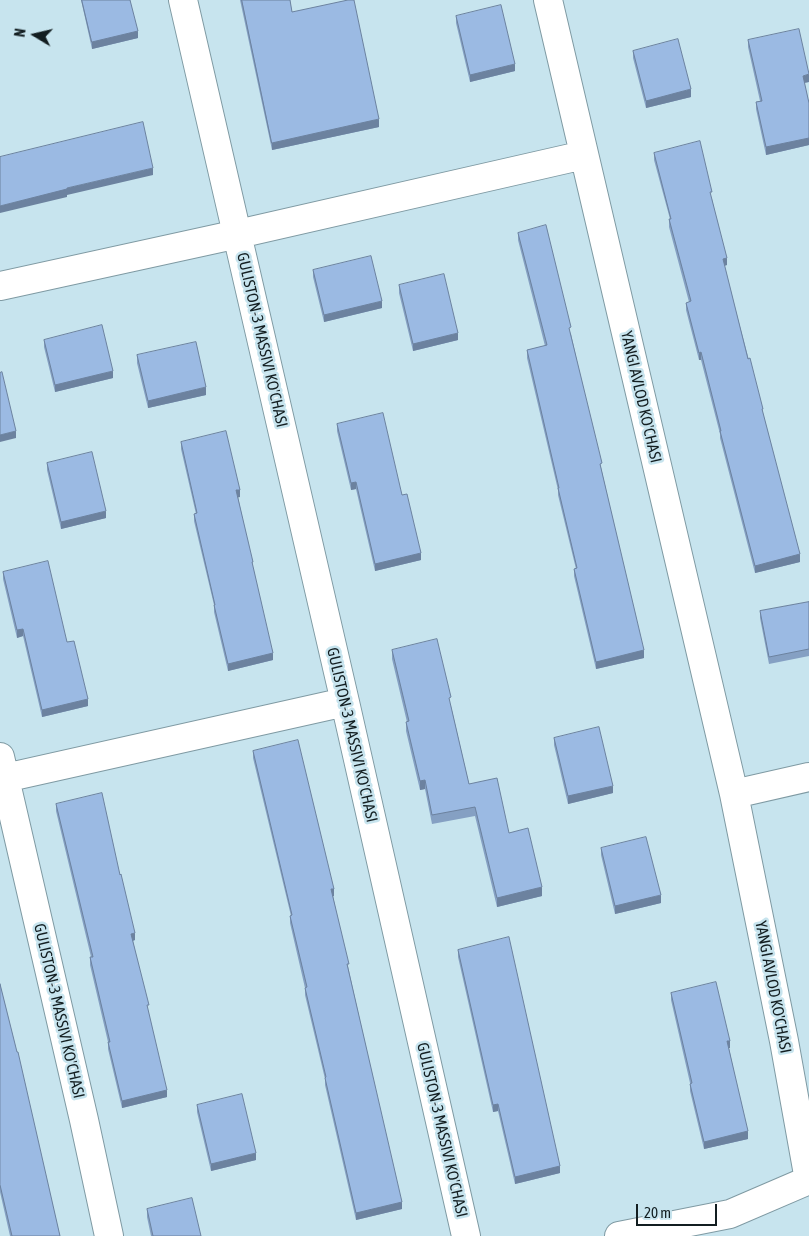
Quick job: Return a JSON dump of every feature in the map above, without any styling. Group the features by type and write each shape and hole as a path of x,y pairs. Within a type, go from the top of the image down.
{"street":[{"name":"GULISTON-3 MASSIVI KO'CHASI","path":"183,0 466,1236"},
{"name":"YANGI AVLOD KO'CHASI","path":"548,0 734,794 797,1044 809,1180"},
{"name":"GULISTON-3 MASSIVI KO'CHASI","path":"0,286 584,155"},
{"path":"2,771 345,702"},
{"name":"GULISTON-3 MASSIVI KO'CHASI","path":"2,771 84,1120 109,1236"},
{"path":"734,794 809,777"},
{"path":"619,1236 730,1214 809,1180"}],"building":[{"path":"82,0 130,0 138,31 92,42"},
{"path":"242,0 290,0 292,12 354,0 379,119 272,143"},
{"path":"501,5 515,64 470,75 456,16"},
{"path":"799,29 809,74 803,76 809,103 809,138 766,147 756,102 762,101 748,40"},
{"path":"678,39 691,89 646,101 633,51"},
{"path":"143,122 153,168 0,206 0,157"},
{"path":"700,141 712,192 710,192 727,258 723,259 800,554 755,566 701,352 699,353 686,303 691,301 654,153"},
{"path":"546,225 644,650 596,662 574,569 577,568 527,350 547,345 518,233"},
{"path":"371,256 382,301 324,315 313,270"},
{"path":"444,274 458,333 413,344 399,285"},
{"path":"102,325 113,371 55,385 44,340"},
{"path":"196,342 206,387 148,401 137,355"},
{"path":"2,372 16,431 0,435 0,373"},
{"path":"383,413 402,495 407,494 421,553 375,564 356,482 351,483 337,424"},
{"path":"226,431 240,490 236,490 273,653 228,664 194,514 197,513 181,442"},
{"path":"92,452 106,511 61,522 47,463"},
{"path":"48,561 67,642 74,641 88,699 42,710 23,629 17,630 3,572"},
{"path":"809,602 809,649 769,657 760,611"},
{"path":"437,639 469,784 497,778 509,833 528,828 542,887 497,898 475,807 432,815 425,780 420,781 406,722 409,721 392,650"},
{"path":"599,727 613,786 568,796 554,738"},
{"path":"298,740 334,889 331,889 349,964 347,964 402,1202 356,1213 305,988 307,987 290,916 292,915 253,751"},
{"path":"102,793 135,933 131,934 149,1005 147,1005 167,1090 122,1101 90,957 93,957 56,804"},
{"path":"646,837 661,895 615,906 601,848"},
{"path":"509,937 560,1166 515,1177 498,1104 493,1105 458,950"},
{"path":"716,982 730,1041 727,1041 748,1131 704,1142 671,993"},
{"path":"0,984 18,1052 60,1236 12,1236 0,1185"},
{"path":"242,1094 256,1153 211,1164 197,1105"},
{"path":"192,1198 201,1236 153,1236 147,1209"}]}
